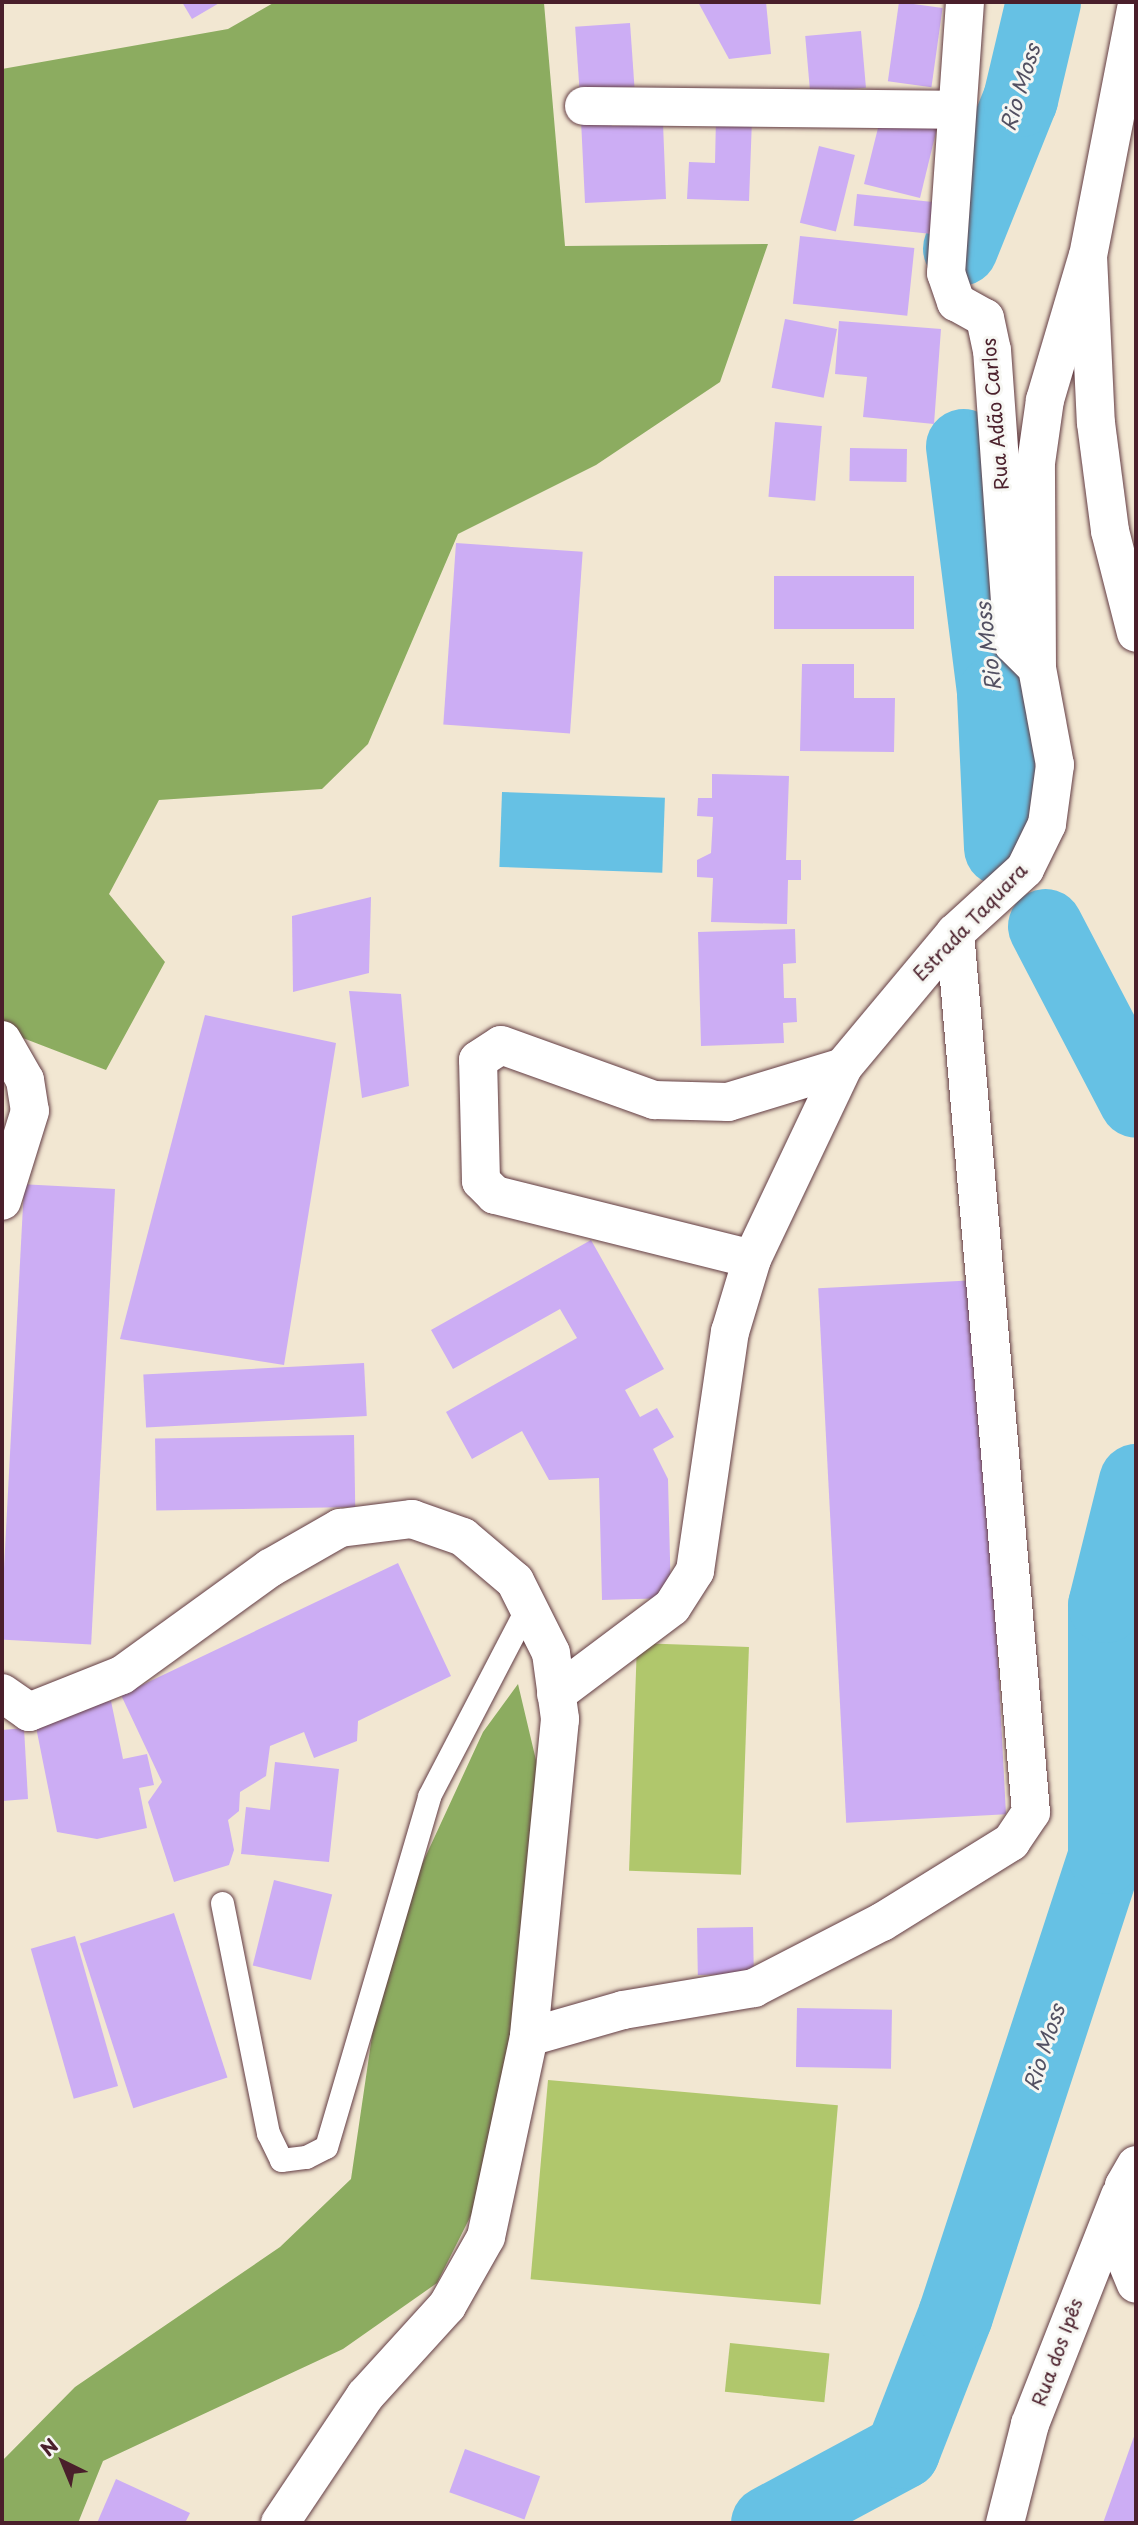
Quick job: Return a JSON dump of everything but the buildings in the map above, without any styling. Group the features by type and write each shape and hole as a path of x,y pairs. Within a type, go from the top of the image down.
{"street":[{"name":"Rua Adão Carlos","path":"965,2 955,110 946,273 956,302 985,318 990,339 1013,644 1037,668"},
{"path":"1136,9 1088,256 1096,424 1110,531 1136,633"},
{"path":"584,106 955,110"},
{"name":"Estrada Taquara","path":"556,1694 672,1607 695,1571 730,1332 752,1259 843,1066 955,933 1026,869 1047,824 1055,765 1037,668 1036,463 1048,389 1088,256"},
{"path":"529,2038 623,2010 754,1988 881,1922 1011,1842 1031,1812 955,933"},
{"path":"2,1040 25,1080 30,1111 2,1201"},
{"path":"752,1259 495,1195 481,1181 478,1060 501,1045 654,1100 728,1102 843,1066"},
{"path":"2,1693 29,1712 122,1675 270,1568 340,1528 412,1519 463,1537 515,1581 551,1653 560,1719 529,2038 486,2237 447,2306 365,2396 280,2523"},
{"path":"1130,2176 1114,2231 1136,2284"},
{"name":"Rua dos Ipês","path":"1005,2523 1030,2424 1130,2176"}],"lane":[{"path":"222,1903 268,2133 281,2160 306,2157 326,2147 429,1796 528,1606"}],"green space":[{"path":"275,2 544,3 565,246 768,244 720,382 596,465 458,534 368,744 322,789 159,800 109,894 165,962 106,1070 2,1030 2,69 228,29"},
{"path":"637,1643 749,1647 741,1875 629,1871"},
{"path":"518,1684 561,1866 527,2104 437,2283 343,2349 103,2461 78,2523 2,2523 2,2461 75,2387 280,2247 351,2179 373,2029 417,1875 483,1732"},
{"path":"548,2080 838,2105 820,2305 531,2279"},
{"path":"730,2343 829,2353 824,2402 725,2392"}],"water":[{"path":"502,792 665,798 662,873 499,867"}],"waterway":[{"name":"Rio Moss","path":"960,248 1020,99 1043,2"},
{"name":"Rio Moss","path":"963,446 994,693 1001,848"},
{"name":"Rio Moss","path":"1045,926 1136,1100"},
{"name":"Rio Moss","path":"768,2523 902,2451 955,2315 1105,1856 1105,1605 1136,1481"}]}
